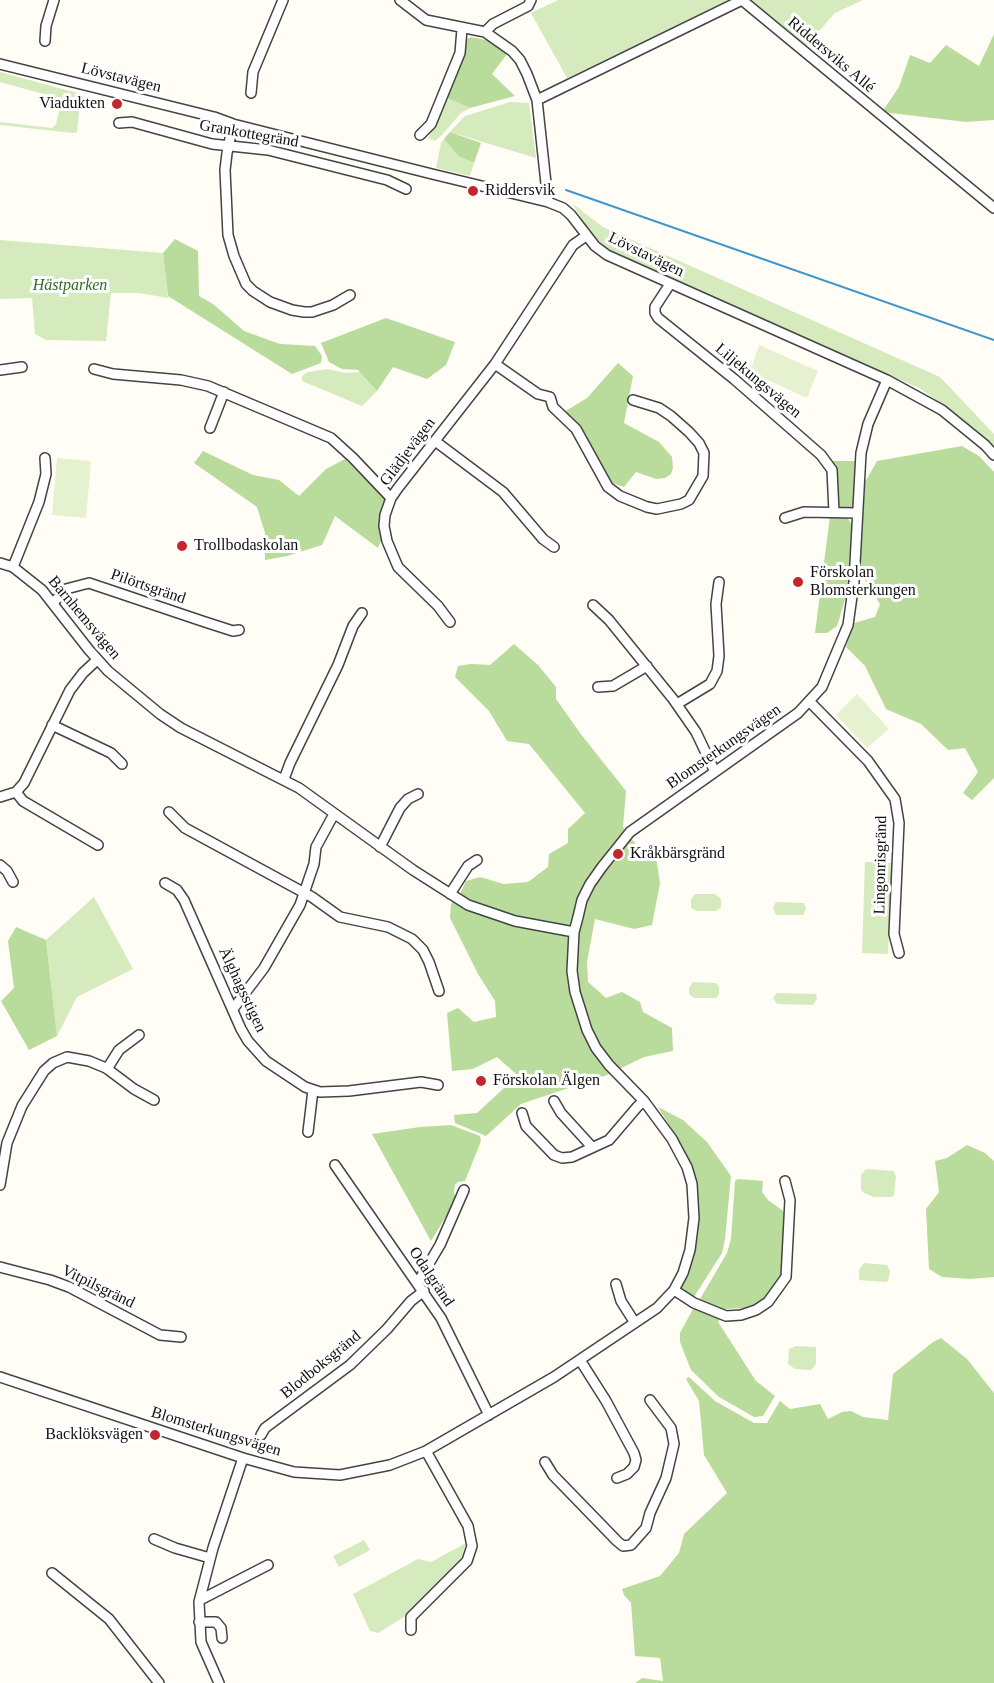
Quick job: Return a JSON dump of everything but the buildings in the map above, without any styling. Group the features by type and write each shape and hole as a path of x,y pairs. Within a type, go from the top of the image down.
{"street":[{"path":"45,41 46,26 54,0"},
{"path":"251,93 253,72 283,0"},
{"path":"400,0 426,20 485,32 512,51 520,60 537,100 548,202"},
{"path":"485,32 493,24 528,6 531,0"},
{"name":"Riddersviks Allé","path":"537,100 742,0 994,208"},
{"path":"420,135 431,124 460,53 462,28"},
{"name":"Lövstavägen","path":"0,64 548,202 563,208 571,215 586,236 607,255 887,380 942,410 994,455"},
{"name":"Lövstavägen","path":"0,68 212,122 233,124"},
{"name":"Grankottegränd","path":"119,123 132,123 212,144 268,150 387,180 406,189"},
{"path":"233,124 225,170 228,235 246,284 270,302 304,312 312,312 333,305 350,295"},
{"name":"Glädjevägen","path":"450,622 438,606 398,567 390,552 384,526 385,515 391,498 495,364 573,245 586,236"},
{"name":"Liljekungsvägen","path":"670,284 655,307 658,318 734,379 820,455 831,470 834,512"},
{"path":"495,364 538,394 549,397 553,406 576,429 608,488 620,496 657,509 689,500 703,476 704,453 689,432 670,416 659,408 633,400"},
{"path":"0,370 22,367"},
{"path":"94,369 113,374 181,380 224,392 331,438 391,498"},
{"name":"Blomsterkungsvägen","path":"0,1377 80,1406 243,1458 294,1472 340,1475 390,1465 426,1451 580,1360 657,1308 674,1290 683,1273 690,1250 694,1218 692,1184 687,1167 672,1139 644,1101 609,1065 596,1048 587,1030 575,992 572,971 574,932 582,900 590,884 630,832 798,713 822,687 836,659 848,625 854,582 862,445 868,424 887,380"},
{"path":"210,428 224,392"},
{"path":"435,441 502,492 543,539 554,547"},
{"path":"0,563 13,567 39,502 46,474 45,458"},
{"path":"785,518 804,512 857,513"},
{"name":"Barnhemsvägen","path":"13,567 42,590 97,660 152,709 202,738 299,788 380,847 468,905 506,918 574,932"},
{"path":"677,704 710,684 718,668 716,604 719,582"},
{"name":"Pilörtsgränd","path":"53,603 66,589 89,583 233,631 239,630"},
{"path":"592,605 609,620 677,704 696,732 715,772"},
{"path":"284,780 338,665 353,626 362,613"},
{"path":"0,797 16,792 24,783 70,690 97,660"},
{"path":"598,687 613,686 647,666"},
{"name":"Lingonrisgränd","path":"809,701 868,760 895,799 899,823 894,934 899,953"},
{"path":"52,725 111,753 122,764"},
{"path":"16,792 23,801 98,845"},
{"path":"380,847 400,808 408,799 418,794"},
{"path":"169,812 185,828 306,893 340,917 388,927 412,939 426,956 439,991"},
{"path":"233,1009 264,968 306,893 316,847 334,814"},
{"path":"450,894 468,866 477,860"},
{"path":"0,865 7,871 13,882"},
{"name":"Älghagsstigen","path":"165,883 177,890 184,900 241,1029 256,1052 277,1069 313,1090 349,1091 421,1082 438,1085"},
{"path":"107,1069 119,1050 139,1035"},
{"path":"0,1185 7,1143 22,1106 44,1071 53,1063 67,1057 89,1061 107,1069 134,1089 154,1100"},
{"path":"308,1132 313,1090"},
{"path":"554,1101 561,1113 592,1147"},
{"path":"522,1113 526,1126 558,1158 572,1157 609,1140 644,1101"},
{"name":"Odalgränd","path":"335,1165 441,1318 489,1415"},
{"path":"674,1290 694,1303 726,1316 741,1315 756,1310 768,1302 786,1277 790,1200 785,1181"},
{"name":"Blodboksgränd","path":"261,1435 265,1428 350,1365 387,1329 411,1301 421,1287 464,1190"},
{"name":"Vitpilsgränd","path":"0,1267 69,1287 160,1335 181,1337"},
{"path":"616,1284 621,1301 635,1323"},
{"path":"580,1360 606,1401 634,1453 636,1460 634,1467 627,1474 617,1478"},
{"path":"545,1462 553,1475 623,1546 631,1545 646,1528 650,1513 666,1478 674,1444 671,1428 650,1401"},
{"path":"411,1630 411,1617 467,1561 472,1546 468,1526 426,1451"},
{"path":"219,1683 204,1651 199,1622 200,1600 210,1558 243,1458"},
{"path":"154,1539 210,1558"},
{"path":"200,1600 268,1565"},
{"path":"52,1573 110,1619 159,1683"},
{"path":"199,1622 216,1622 222,1638"}],"green space":[{"path":"558,0 731,0 567,78 531,13"},
{"path":"751,0 863,0 835,13 805,47"},
{"path":"994,34 994,120 966,122 882,112 899,87 910,55 930,63 946,45 979,66"},
{"path":"471,37 491,41 507,54 492,74 515,96 470,108 447,98 462,58 465,40"},
{"path":"0,72 81,94 77,132 0,125 0,122 52,128 56,124 62,99 0,82"},
{"path":"447,98 470,108 461,113 435,141 428,138"},
{"path":"510,102 529,103 536,158 450,132 465,116"},
{"path":"450,132 481,143 474,163 458,156 444,139"},
{"path":"444,139 458,156 474,163 470,176 436,168 441,143"},
{"path":"573,204 603,227 940,377 994,434 994,450 980,434 919,388 610,252 588,230"},
{"path":"175,239 198,251 199,296 213,304 244,331 280,344 315,346 322,356 321,363 292,374 168,296 163,253"},
{"name":"Hästparken","path":"0,240 163,253 168,298 139,293 111,293 106,341 46,340 35,334 32,298 0,299"},
{"path":"386,318 455,342 446,365 427,379 393,367 377,391 358,370 342,369 329,362 321,343"},
{"path":"759,345 818,371 807,398 750,372"},
{"path":"618,363 633,376 624,423 659,442 672,457 671,474 665,478 656,479 636,472 624,487 612,483 564,412 587,398"},
{"path":"328,369 345,373 360,372 377,391 362,406 302,381 302,376 308,372"},
{"path":"962,446 979,456 994,472 994,778 972,800 963,793 978,772 965,748 948,750 921,724 886,709 865,666 846,647 854,623 875,617 880,604 860,572 865,482 877,461"},
{"path":"203,451 253,475 279,480 299,496 326,469 345,459 386,499 382,509 382,538 378,548 335,516 322,545 265,560 265,533 257,507 194,463"},
{"path":"57,458 91,461 86,518 52,515"},
{"path":"828,461 855,461 853,505 849,509 837,508"},
{"path":"830,516 847,517 852,525 847,593 837,626 827,633 815,633"},
{"path":"514,644 538,665 556,687 556,699 626,791 623,827 639,849 656,857 660,883 652,925 634,929 595,919 587,962 588,982 606,998 622,992 640,1002 643,1012 672,1028 673,1051 644,1057 607,1075 521,1104 486,1136 455,1123 454,1115 477,1113 516,1074 497,1057 473,1069 452,1071 447,1013 458,1008 474,1022 496,1017 495,1001 478,974 450,918 451,904 460,894 466,881 480,877 504,884 528,882 548,867 549,854 568,843 568,829 585,813 529,744 507,741 489,711 455,677 458,666 490,665"},
{"path":"857,694 889,729 867,748 836,715"},
{"path":"865,862 892,863 888,954 862,953"},
{"path":"695,894 715,894 721,899 721,907 716,911 697,911 691,908 691,899"},
{"path":"94,897 133,969 77,997 57,1036 46,940"},
{"path":"776,902 804,903 806,909 803,915 776,915 773,908"},
{"path":"16,927 46,940 57,1036 29,1050 1,1001 14,988 8,941"},
{"path":"693,982 716,983 719,987 719,994 716,998 694,998 689,994 689,988"},
{"path":"777,993 816,994 817,999 813,1005 777,1004 773,998"},
{"path":"658,1107 683,1120 707,1142 731,1176 722,1253 694,1297 683,1290 681,1285 696,1243 698,1218 696,1186 692,1168 683,1147"},
{"path":"451,1125 480,1136 481,1141 465,1181 455,1185 456,1200 431,1241 372,1134"},
{"path":"967,1145 985,1153 994,1161 994,1277 970,1279 942,1277 929,1269 926,1209 939,1192 935,1161 947,1158"},
{"path":"866,1169 894,1171 896,1177 892,1197 874,1197 861,1190 861,1175"},
{"path":"738,1179 763,1181 762,1192 768,1200 786,1213 783,1269 774,1289 756,1305 724,1309 700,1299 727,1253 731,1239 735,1181"},
{"path":"864,1263 887,1265 890,1271 888,1281 859,1280 859,1270"},
{"path":"694,1307 720,1319 718,1322 756,1381 775,1396 763,1416 754,1417 719,1397 691,1370 680,1342 680,1333"},
{"path":"941,1338 967,1359 994,1393 994,1683 635,1683 642,1678 663,1681 660,1658 635,1656 631,1603 622,1589 660,1576 679,1553 684,1534 727,1493 704,1455 699,1401 686,1379 689,1377 715,1401 754,1423 767,1423 780,1401 790,1409 820,1404 828,1419 842,1412 851,1411 863,1417 888,1420 893,1374"},
{"path":"796,1346 816,1347 816,1364 811,1370 795,1369 788,1364 789,1349"},
{"path":"364,1540 370,1550 339,1567 333,1556"},
{"path":"466,1543 460,1561 404,1617 378,1633 370,1631 353,1594 418,1559 431,1562"}],"waterway":[{"path":"566,190 994,340"}],"place":[{"name":"Viadukten","path":"117,104"},
{"name":"Riddersvik","path":"473,191"},
{"name":"Trollbodaskolan","path":"182,546"},
{"name":"Förskolan Blomsterkungen","path":"798,582"},
{"name":"Kråkbärsgränd","path":"618,854"},
{"name":"Förskolan Älgen","path":"481,1081"},
{"name":"Backlöksvägen","path":"155,1435"}]}
